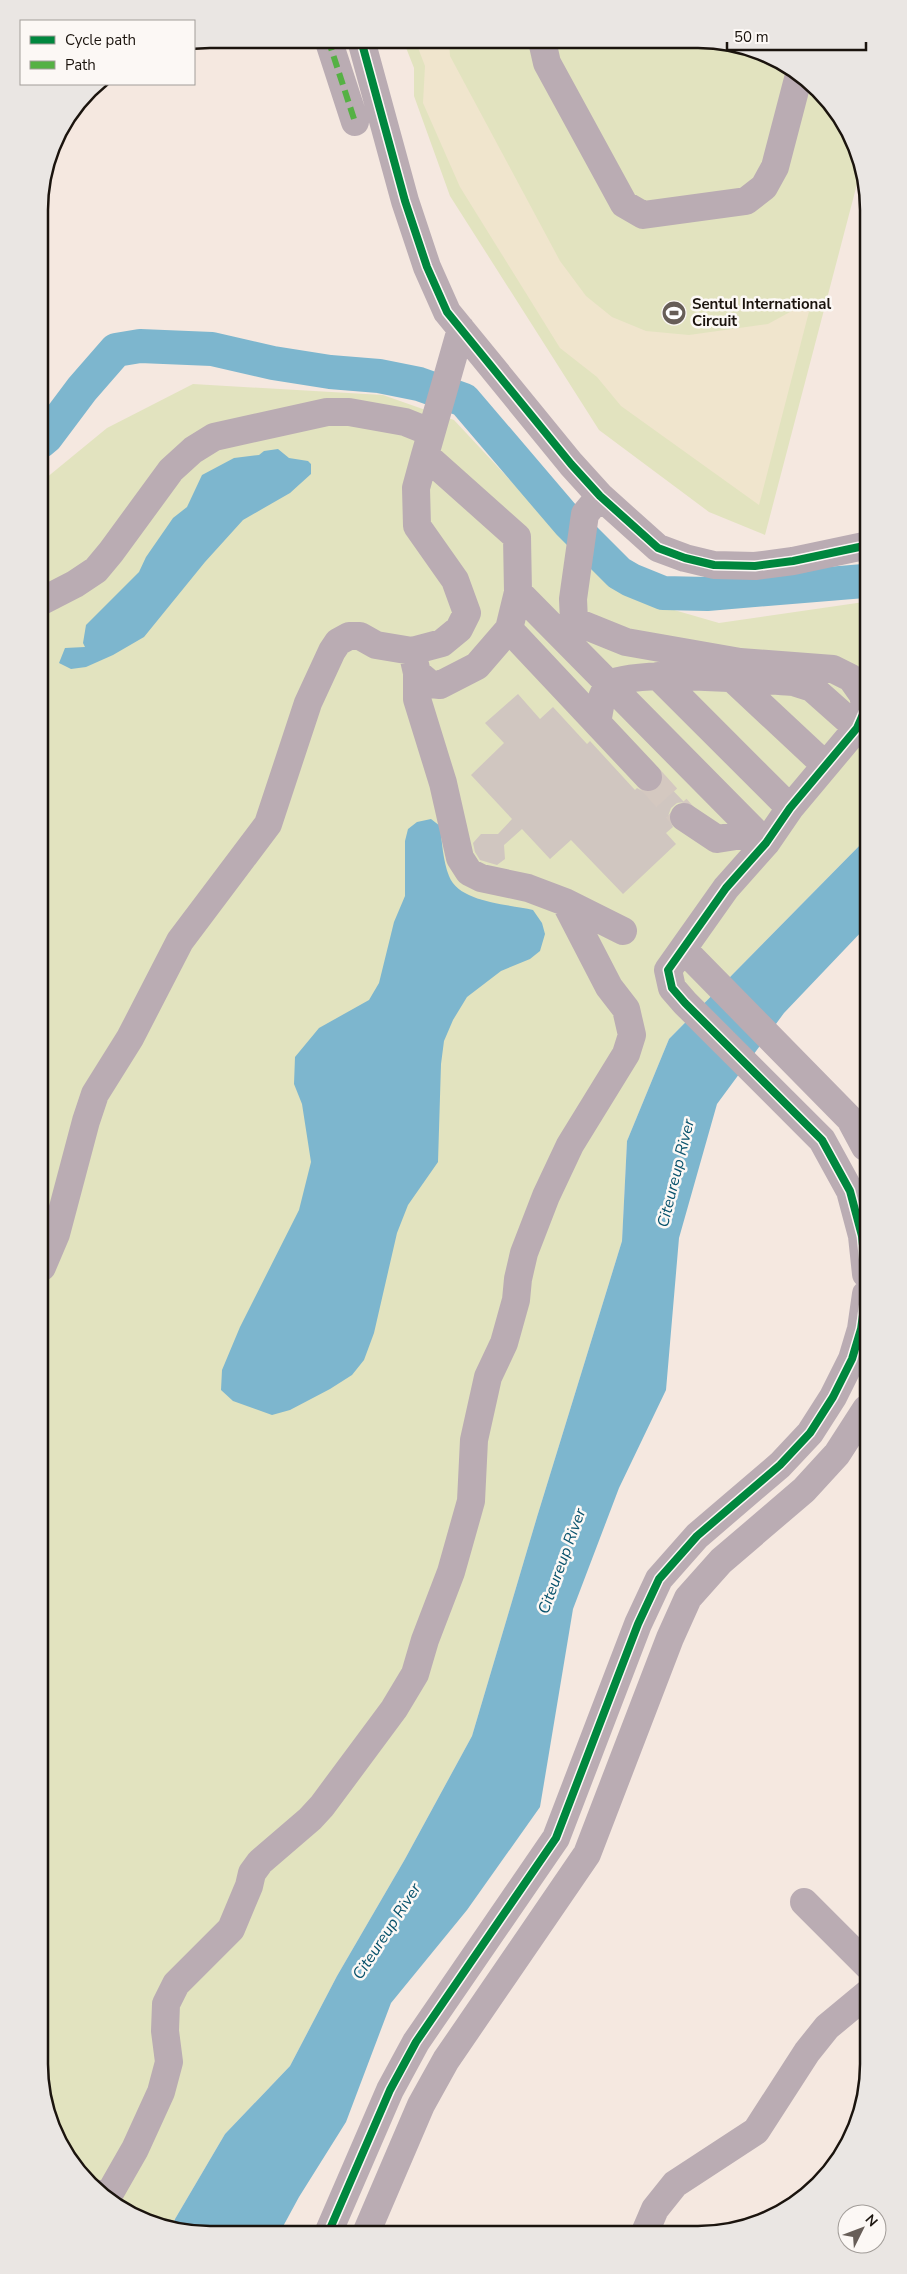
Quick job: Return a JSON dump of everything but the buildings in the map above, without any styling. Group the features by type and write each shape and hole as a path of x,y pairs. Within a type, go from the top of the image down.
{"street":[{"path":"331,48 355,122"},
{"path":"363,48 406,201 427,267 447,312 571,464 592,505 658,548 685,558 714,565 755,566 793,561 860,547"},
{"path":"544,48 547,63 624,204 643,216 746,201 764,187 775,167 797,82"},
{"path":"414,662 459,630 467,613 455,580 417,526 416,488 430,433 461,329"},
{"path":"48,598 75,584 96,570 112,552 171,470 192,450 214,437 327,412 349,412 390,419 404,422 430,433 517,537 518,592 509,629 477,666 440,685 430,684 414,662 360,636 349,636 338,642 332,651 308,703 268,824 180,941 130,1038 95,1094 56,1234 48,1253"},
{"path":"592,505 569,618 609,684 760,838"},
{"path":"518,592 569,618 626,642 740,662 833,669 851,678 860,689"},
{"path":"509,629 648,778"},
{"path":"414,662 417,699 443,783 460,858 469,872 481,878 528,888 565,902 623,931"},
{"path":"597,722 604,691 609,684 622,678 658,676 793,682 812,688 860,720"},
{"path":"658,676 790,808"},
{"path":"733,679 825,765"},
{"path":"859,1226 850,1191 822,1140 685,1003 672,988 668,970 760,838 790,808 860,720"},
{"path":"684,816 717,839 760,838"},
{"path":"109,2191 116,2183 135,2149 161,2092 169,2062 164,2031 166,2004 176,1984 230,1929 249,1886 252,1873 260,1862 310,1819 322,1806 394,1709 415,1674 425,1640 451,1572 471,1502 474,1440 488,1377 504,1343 516,1300 524,1253 546,1196 570,1145 626,1054 632,1034 626,1009 609,987 565,902"},
{"path":"683,949 850,1119 860,1137"},
{"path":"802,1120 825,1094"},
{"path":"331,2226 390,2090 416,2042 556,1838 638,1624 659,1579 697,1536 780,1465 810,1433 833,1397 852,1359 859,1337"},
{"path":"369,2226 421,2105 446,2060 587,1854 670,1638 688,1598 721,1561 804,1490 837,1454 859,1419"},
{"path":"804,1902 859,1957"},
{"path":"648,2226 655,2209 675,2184 756,2131 807,2052 827,2027 859,2000"},
{"path":"390,2090 421,2105"}],"green space":[{"name":"Sentul International Circuit","path":"406,48 708,48 749,56 769,64 796,81 826,111 838,129 847,148 857,184 765,535 709,512 599,430 450,196 414,96 414,68"},
{"path":"193,384 383,395 454,420 590,566 636,599 719,623 860,603 860,845 669,1039 627,1141 622,1241 472,1736 405,1859 337,1976 290,2066 225,2134 174,2222 138,2210 120,2199 95,2179 81,2163 69,2145 53,2106 48,2064 48,476 107,428"}],"sand":[{"path":"418,48 450,48 450,56 560,261 586,296 612,317 646,331 689,335 768,324 812,300 759,505 621,406 597,377 560,348 460,187 423,103 425,66"}],"water":[{"path":"278,449 289,458 308,461 311,464 311,474 290,493 243,520 205,562 144,637 113,655 86,667 71,669 59,663 65,648 85,647 83,643 86,625 139,572 146,557 173,518 187,507 202,475 234,458 259,455 264,451"},
{"path":"431,819 440,826 445,864 454,885 463,892 486,901 533,910 542,923 545,934 540,951 530,959 501,971 467,997 453,1020 444,1041 441,1064 438,1162 408,1205 397,1233 374,1333 364,1360 352,1375 330,1389 290,1410 272,1415 233,1401 221,1390 222,1370 240,1327 299,1210 311,1162 302,1104 294,1084 295,1057 319,1028 369,1000 379,983 394,922 405,896 405,841 408,829 417,822"},
{"name":"Citeureup River","path":"860,845 860,934 784,1013 717,1104 679,1238 666,1390 619,1488 573,1609 540,1807 467,1910 391,2003 346,2122 299,2197 283,2226 210,2226 174,2222 225,2134 290,2066 337,1976 405,1859 472,1736 622,1241 627,1141 669,1039"}],"waterway":[{"path":"48,434 82,389 116,350 140,346 212,349 273,363 330,372 379,376 419,384 464,400 569,523 619,573 631,580 663,593 707,594 860,581"}],"tunnel":[{"path":"648,777 684,817"}],"marked path":[{"path":"331,48 355,122"}],"cycle path":[{"path":"363,48 405,201 427,267 447,312 571,464 600,496 658,548 685,558 714,565 755,566 793,561 860,547"},
{"path":"859,1226 850,1191 822,1140 685,1003 672,988 668,970 726,888 766,843 790,808 857,728 860,722"},
{"path":"331,2226 390,2090 416,2042 556,1838 638,1624 659,1579 697,1536 780,1465 810,1433 833,1397 852,1359 859,1334"}],"place":[{"name":"Sentul International Circuit","path":"674,313"}]}
